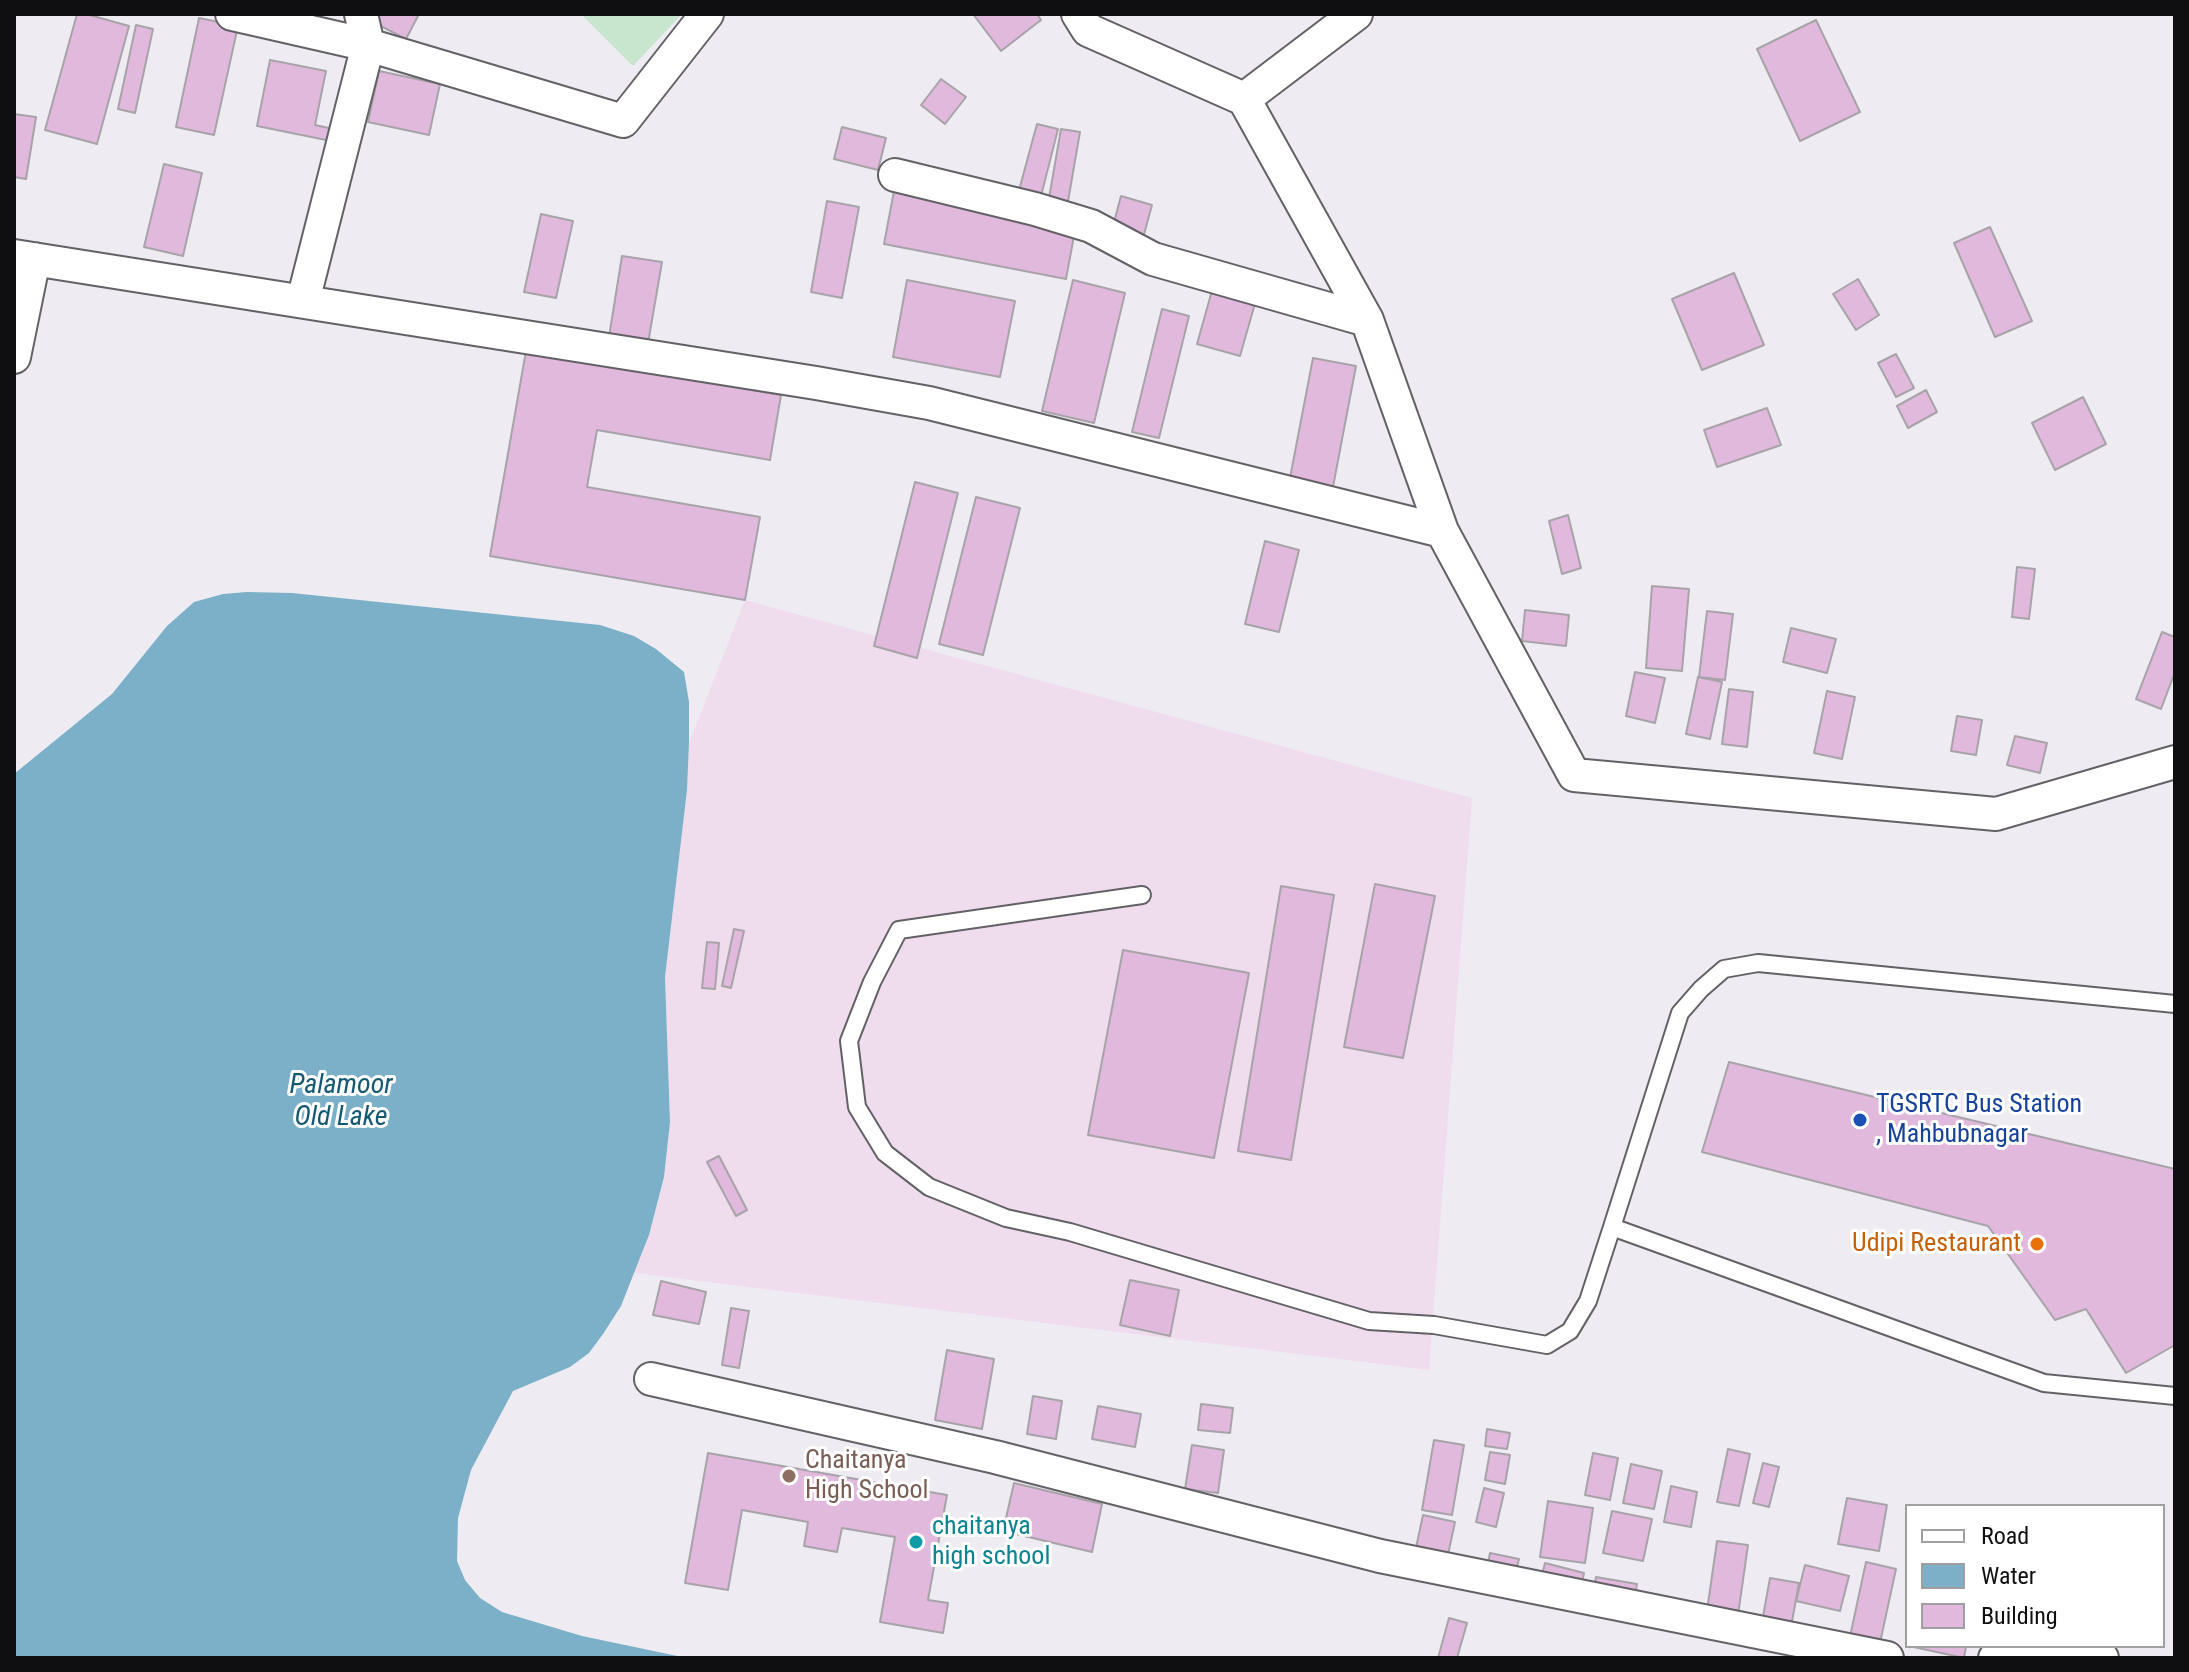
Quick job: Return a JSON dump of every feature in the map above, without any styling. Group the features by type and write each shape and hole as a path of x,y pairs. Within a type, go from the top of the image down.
{"street":[{"path":"232,14 364,29 623,121 707,14"},
{"path":"1078,14 1088,30 1244,99 1367,320 1442,531 1574,775 1996,814 2175,762"},
{"path":"1244,99 1356,14"},
{"path":"303,301 364,29"},
{"path":"895,175 1091,226 1153,259 1367,320"},
{"path":"14,357 24,257 929,403 1442,531"},
{"path":"651,1379 995,1457 1380,1556 1887,1658"},
{"path":"1995,1658 2019,1654 2102,1658"}],"lane":[{"path":"1142,895 899,930 872,982 849,1041 857,1107 885,1153 929,1187 1006,1218 1070,1232 1369,1321 1434,1325 1547,1345 1570,1331 1588,1301 1680,1013 1724,969 1758,963 2175,1004"},
{"path":"1612,1227 2044,1383 2175,1396"}],"shaded area":[{"path":"745,600 1472,798 1429,1370 634,1273 649,1235 664,1177 670,1122 665,977 687,790 689,743"}],"green space":[{"path":"581,14 682,14 633,66"}],"water":[{"name":"Palamoor Old Lake","path":"292,593 600,625 634,636 684,672 689,702 689,743 687,790 665,977 670,1122 664,1177 649,1235 621,1306 603,1334 589,1353 570,1367 513,1391 471,1470 458,1518 457,1561 465,1580 480,1598 502,1612 582,1636 687,1658 14,1658 14,774 112,694 167,626 194,602 223,594"}],"building":[{"path":"77,14 129,26 97,144 45,130"},
{"path":"380,14 419,14 406,39 375,23"},
{"path":"973,14 1037,14 1041,20 1001,51"},
{"path":"199,18 238,26 214,135 176,127"},
{"path":"1816,20 1860,112 1800,141 1757,49"},
{"path":"136,25 153,29 135,113 118,109"},
{"path":"270,60 326,71 315,125 338,130 336,142 257,126"},
{"path":"379,71 440,84 429,135 368,122"},
{"path":"941,79 966,97 945,124 921,105"},
{"path":"14,114 36,117 26,179 14,177"},
{"path":"1037,124 1058,129 1040,200 1018,194"},
{"path":"842,127 886,138 878,170 834,159"},
{"path":"1061,129 1080,132 1067,207 1048,204"},
{"path":"164,164 202,173 183,256 144,247"},
{"path":"894,191 1076,225 1066,279 884,244"},
{"path":"1121,196 1152,205 1143,238 1112,230"},
{"path":"827,201 859,207 842,298 811,292"},
{"path":"541,214 573,221 556,298 524,292"},
{"path":"1990,227 2032,321 1995,337 1954,243"},
{"path":"622,256 662,262 647,349 608,343"},
{"path":"1734,273 1764,345 1702,370 1672,299"},
{"path":"1858,279 1879,315 1856,330 1833,294"},
{"path":"907,280 1015,301 1000,377 893,357"},
{"path":"1073,280 1125,293 1094,423 1042,411"},
{"path":"1213,287 1256,300 1240,356 1197,344"},
{"path":"1162,309 1189,316 1159,438 1132,432"},
{"path":"526,351 781,395 770,460 597,430 587,487 760,517 745,600 490,556"},
{"path":"1896,354 1914,388 1896,397 1878,363"},
{"path":"1313,358 1356,366 1332,492 1289,483"},
{"path":"1926,390 1937,412 1908,428 1897,406"},
{"path":"2083,397 2106,444 2055,470 2032,423"},
{"path":"1767,408 1781,445 1717,467 1704,430"},
{"path":"915,482 958,493 917,658 874,646"},
{"path":"976,497 1020,508 983,655 939,644"},
{"path":"1568,515 1581,568 1562,574 1549,521"},
{"path":"1265,541 1299,550 1279,632 1245,624"},
{"path":"2017,567 2035,569 2029,619 2012,617"},
{"path":"1652,586 1689,589 1682,671 1646,668"},
{"path":"1525,610 1569,615 1566,646 1522,641"},
{"path":"1707,611 1733,614 1725,680 1699,677"},
{"path":"1791,628 1836,639 1827,673 1783,662"},
{"path":"2162,632 2175,637 2175,672 2161,709 2136,699"},
{"path":"1635,672 1665,678 1655,723 1626,716"},
{"path":"1698,677 1722,682 1710,739 1686,734"},
{"path":"1729,689 1753,692 1747,747 1722,744"},
{"path":"1827,691 1855,697 1842,759 1814,753"},
{"path":"1957,716 1982,720 1976,755 1951,751"},
{"path":"2015,736 2047,743 2040,773 2007,765"},
{"path":"1375,884 1435,896 1403,1058 1344,1047"},
{"path":"1281,886 1334,895 1291,1160 1238,1151"},
{"path":"734,929 744,931 731,988 722,986"},
{"path":"707,942 719,943 715,989 702,988"},
{"path":"1123,950 1249,973 1214,1158 1088,1135"},
{"path":"1729,1062 2175,1169 2175,1345 2126,1373 2086,1309 2055,1320 1988,1226 1702,1152"},
{"path":"719,1156 747,1210 736,1216 707,1162"},
{"path":"1130,1280 1179,1290 1170,1336 1120,1325"},
{"path":"661,1281 706,1292 699,1324 653,1315"},
{"path":"731,1308 749,1311 739,1368 722,1365"},
{"path":"947,1350 994,1359 982,1429 935,1420"},
{"path":"1033,1396 1062,1401 1056,1439 1027,1434"},
{"path":"1201,1404 1233,1408 1230,1433 1198,1430"},
{"path":"1098,1406 1141,1414 1135,1447 1092,1439"},
{"path":"1487,1429 1510,1433 1507,1449 1485,1446"},
{"path":"1434,1440 1464,1445 1452,1515 1422,1510"},
{"path":"1192,1445 1224,1450 1218,1493 1185,1489"},
{"path":"1728,1449 1750,1454 1739,1506 1717,1502"},
{"path":"1490,1452 1510,1455 1505,1484 1485,1480"},
{"name":"chaitanya high school","path":"708,1453 947,1495 928,1600 948,1603 943,1633 880,1622 895,1537 842,1528 837,1552 804,1546 808,1522 742,1510 728,1590 685,1583"},
{"path":"1593,1453 1618,1458 1610,1500 1585,1495"},
{"path":"1763,1463 1779,1467 1769,1507 1753,1503"},
{"path":"1631,1464 1662,1471 1654,1509 1623,1503"},
{"path":"1014,1483 1102,1504 1092,1552 1003,1531"},
{"path":"1671,1486 1697,1492 1691,1527 1664,1522"},
{"path":"1484,1488 1504,1493 1496,1527 1476,1522"},
{"path":"1847,1498 1887,1505 1879,1551 1838,1544"},
{"path":"1548,1501 1593,1508 1585,1563 1540,1557"},
{"path":"1612,1511 1652,1519 1643,1561 1603,1553"},
{"path":"1423,1515 1455,1522 1446,1564 1414,1557"},
{"path":"1717,1541 1748,1545 1737,1622 1706,1618"},
{"path":"1490,1553 1519,1559 1514,1579 1486,1574"},
{"path":"1866,1562 1896,1569 1878,1652 1848,1646"},
{"path":"1545,1563 1584,1573 1579,1595 1539,1585"},
{"path":"1805,1565 1849,1576 1840,1611 1796,1601"},
{"path":"1596,1577 1637,1584 1634,1602 1593,1594"},
{"path":"1770,1578 1799,1583 1791,1627 1762,1622"},
{"path":"1449,1618 1467,1623 1457,1658 1438,1658"},
{"path":"1918,1648 1966,1648 1964,1658"}],"place":[{"name":"TGSRTC Bus Station , Mahbubnagar","path":"1860,1120"},
{"name":"Udipi Restaurant","path":"2037,1244"},
{"name":"Chaitanya High School","path":"789,1476"},
{"name":"chaitanya high school","path":"916,1542"}]}
